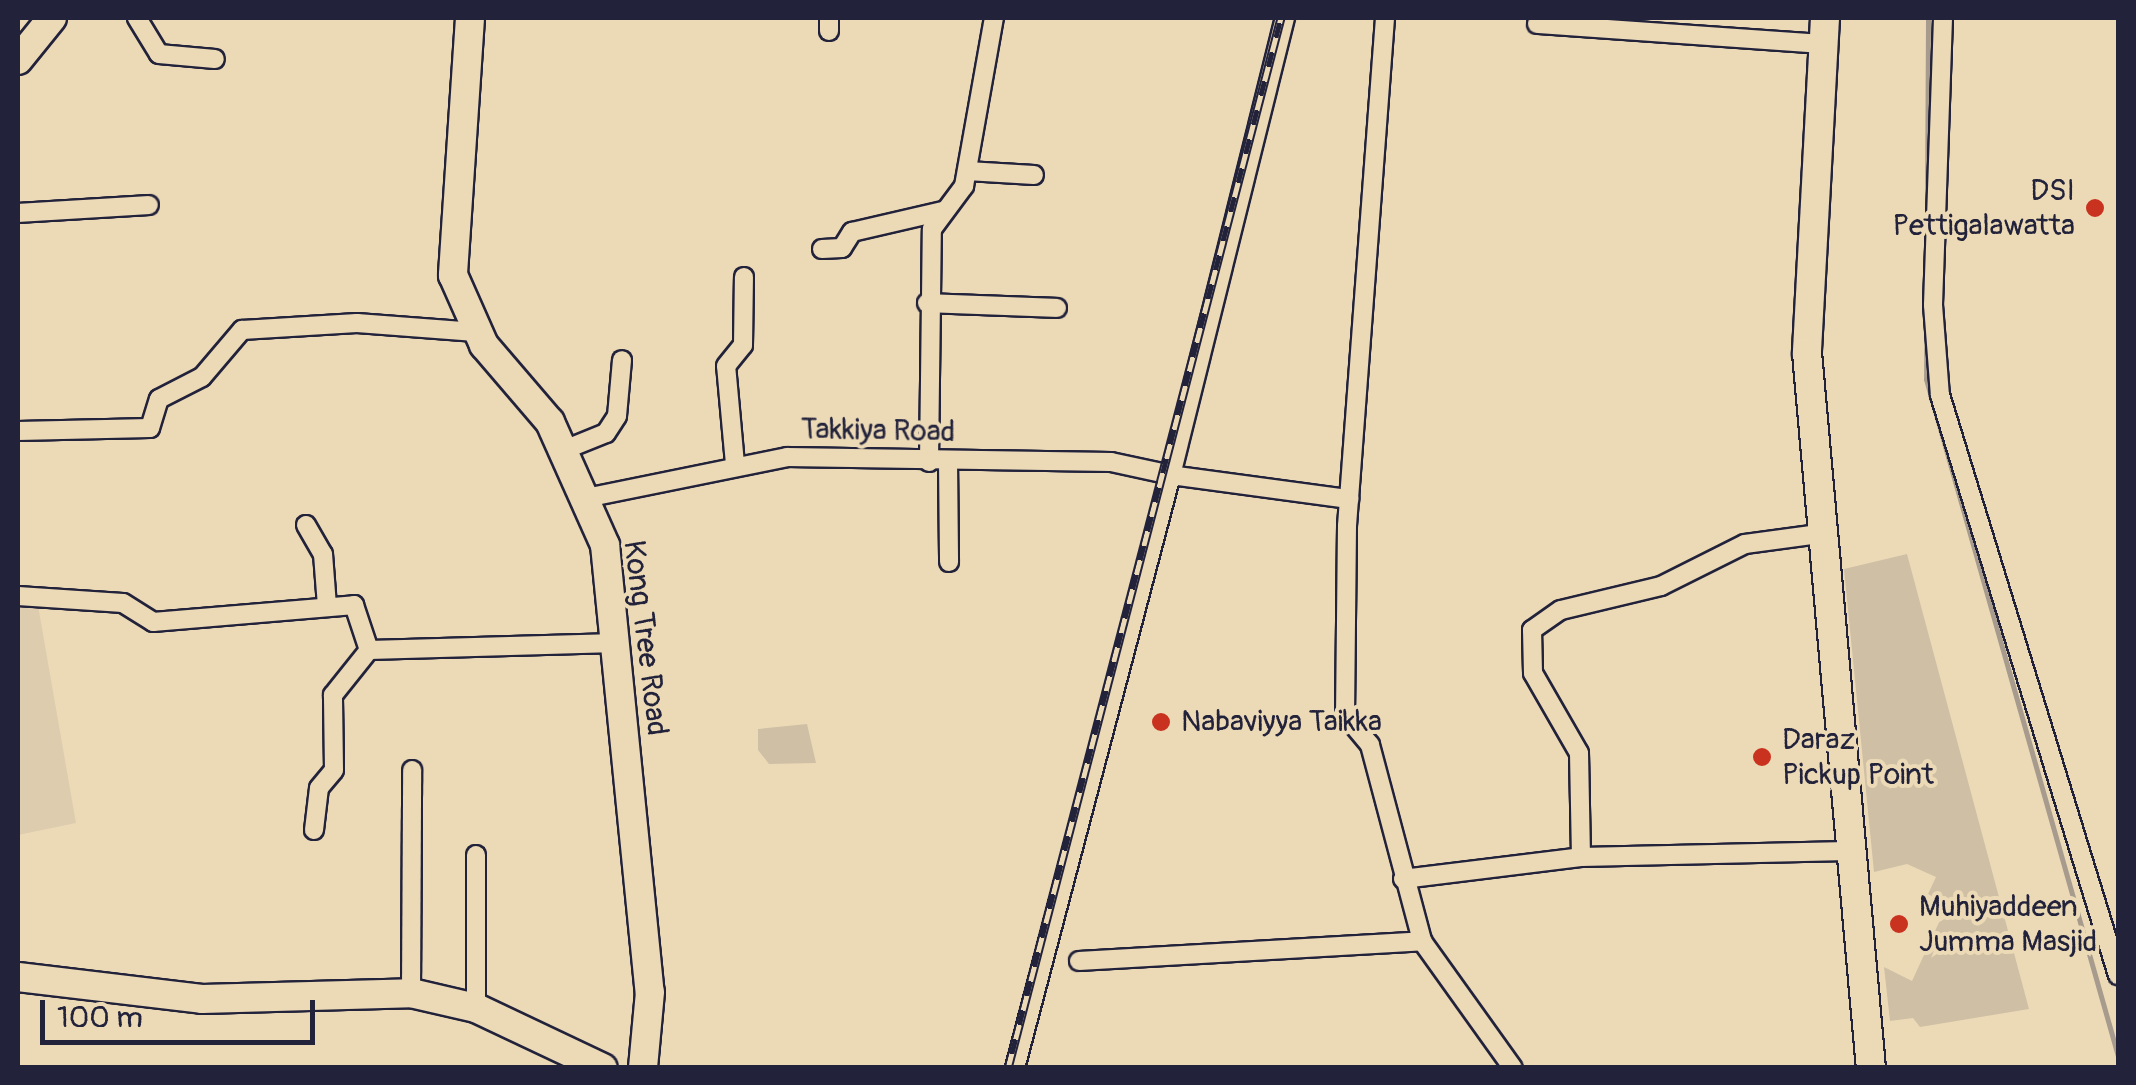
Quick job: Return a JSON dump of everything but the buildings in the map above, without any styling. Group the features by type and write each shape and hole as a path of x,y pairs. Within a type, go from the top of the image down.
{"main road":[{"path":"18,60 52,18"},
{"name":"Kong Tree Road","path":"470,18 451,244 459,302 476,332 564,450 605,546 650,992 643,1068"},
{"path":"1825,31 1806,353 1826,532 1848,851 1871,1068"},
{"path":"18,977 220,1000 411,993 476,1008 603,1068"}],"street":[{"path":"137,18 159,54 215,59"},
{"path":"929,462 927,303 932,229 967,171 994,18"},
{"path":"1015,1068 1171,475 1285,18"},
{"path":"1385,18 1349,499 1345,715 1370,746 1422,941 1514,1068"},
{"path":"1943,18 1933,304 1940,395 2118,975"},
{"path":"1537,24 1825,31"},
{"path":"967,171 1034,174"},
{"path":"18,213 150,206"},
{"path":"822,249 943,211"},
{"path":"736,464 726,366 743,345 744,277"},
{"path":"927,303 1057,308"},
{"path":"18,432 153,427 158,398 202,377 242,330 357,323 476,332"},
{"path":"564,450 606,433 617,416 622,360"},
{"path":"948,460 949,562"},
{"name":"Takkiya Road","path":"586,498 736,464 948,460 1111,462 1171,475 1349,499"},
{"path":"306,525 323,554 327,606"},
{"path":"1580,858 1579,753 1533,672 1532,630 1561,610 1661,586 1746,544 1826,532"},
{"path":"18,596 122,603 166,622 354,606 369,650"},
{"path":"314,830 319,788 335,758 333,694 369,650 616,642"},
{"path":"411,993 412,770"},
{"path":"1403,879 1580,858 1848,851"},
{"path":"476,854 476,1008"},
{"path":"1079,960 1422,941"}],"shaded area":[{"path":"1907,554 2029,1009 1920,1027 1913,1018 1890,1021 1884,967 1912,981 1947,905 1928,894 1936,877 1907,864 1874,872 1844,569"},
{"path":"36,594 76,823 18,835 18,598"},
{"path":"807,724 816,763 769,764 758,750 758,729"}],"waterway":[{"path":"1928,18 1926,379 2118,1056"}],"railway":[{"path":"1008,1068 1281,18"}],"place":[{"name":"DSI Pettigalawatta","path":"2095,208"},
{"name":"Nabaviyya Taikka","path":"1161,722"},
{"name":"Daraz Pickup Point","path":"1762,757"},
{"name":"Muhiyaddeen Jumma Masjid","path":"1899,924"}]}
